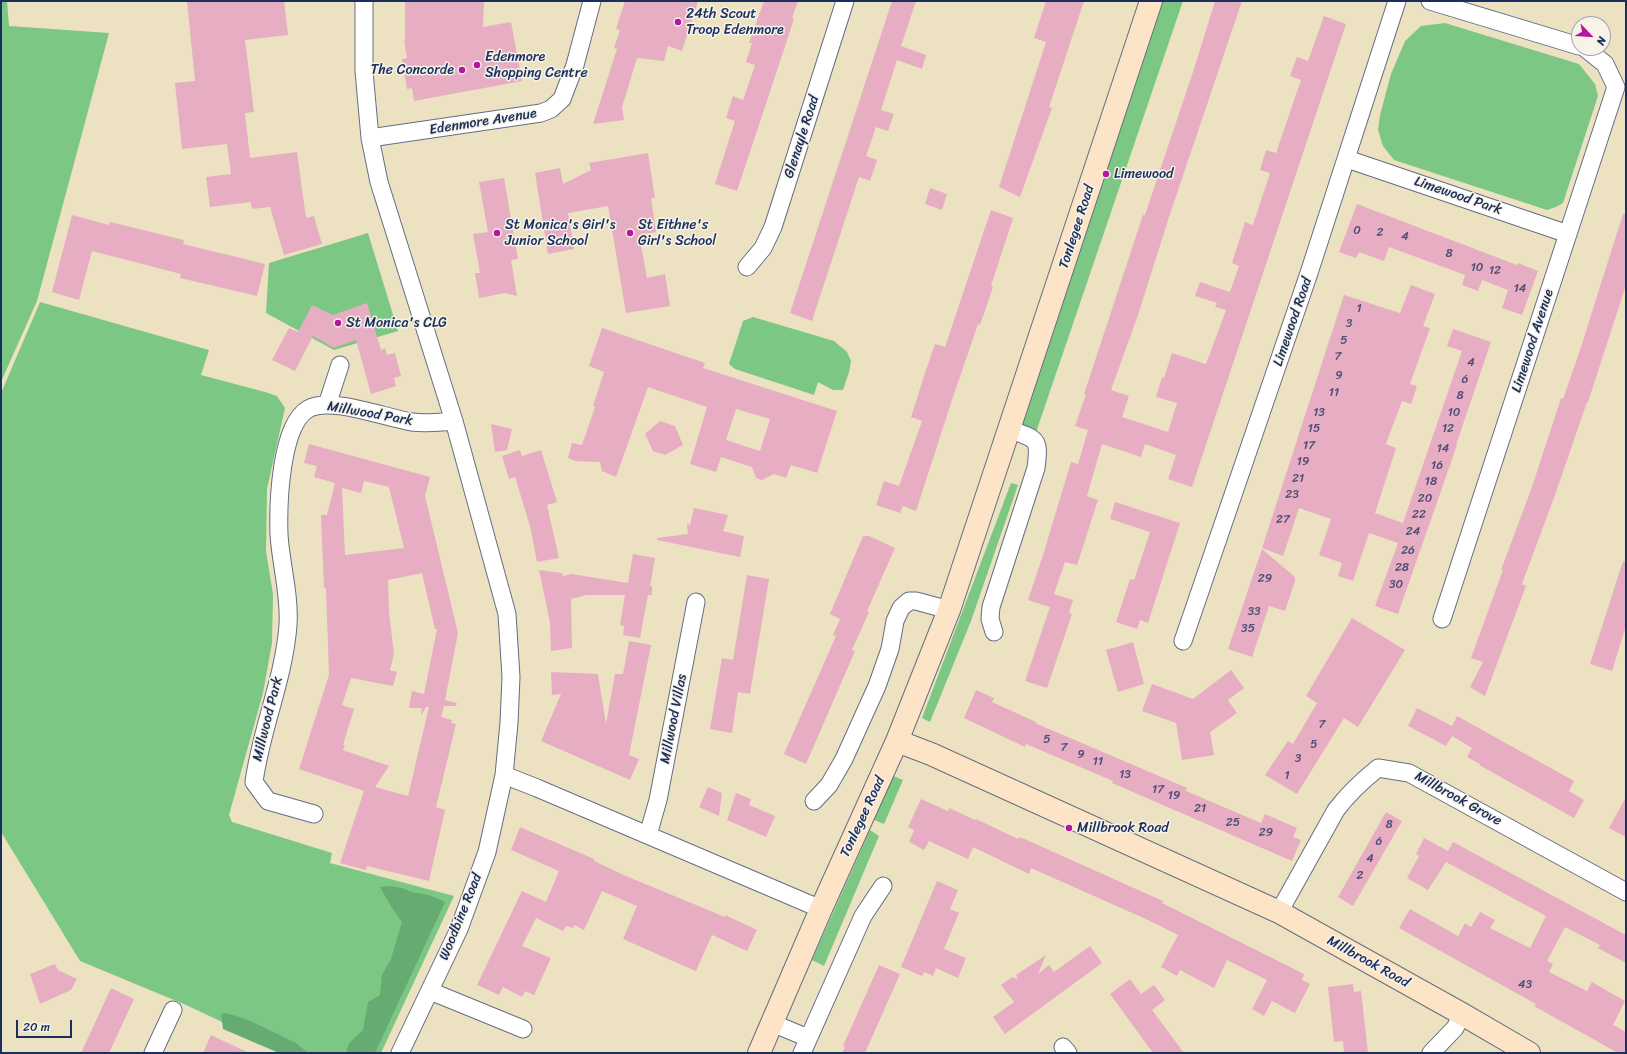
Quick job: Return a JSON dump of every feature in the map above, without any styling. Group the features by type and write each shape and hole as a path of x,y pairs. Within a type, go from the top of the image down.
{"main road":[{"name":"Tonlegee Road","path":"759,1053 821,909 897,741 949,610 1151,1"},
{"name":"Millbrook Road","path":"897,741 938,757 1279,912 1529,1053"}],"street":[{"path":"364,1 364,65 370,138 379,182 454,421 507,614 511,677 504,775 821,909"},
{"name":"Edenmore Avenue","path":"370,138 464,125 541,113 551,110 562,99 575,65 592,1"},
{"name":"Glenayle Road","path":"747,267 763,248 773,227 845,1"},
{"name":"Limewood Road","path":"1183,641 1309,273 1397,1"},
{"path":"1430,1 1571,44"},
{"name":"Limewood Avenue","path":"1442,619 1616,88 1605,64 1595,56"},
{"name":"Limewood Park","path":"1347,159 1568,234"},
{"path":"327,405 340,364"},
{"name":"Millwood Park","path":"314,814 268,801 254,782 262,737 283,658 288,624 286,582 279,536 279,503 283,464 289,440 297,419 308,409 322,404 347,407 412,422 430,423 454,421"},
{"path":"994,632 990,619 991,607 1036,468 1038,451 1038,447 1034,439 1009,429"},
{"path":"814,801 829,785 844,759 877,686 890,649 895,621 901,608 909,601 916,600 949,610"},
{"name":"Millwood Villas","path":"648,835 658,800 696,602"},
{"name":"Millbrook Grove","path":"1279,912 1336,810 1345,797 1378,768 1409,772 1626,892"},
{"name":"Woodbine Road","path":"400,1053 460,929 488,852 504,775"},
{"path":"772,1023 805,1045 863,916 883,886"},
{"path":"430,991 522,1029"},
{"path":"153,1053 173,1010"},
{"path":"1431,1053 1455,1028 1462,1014"}],"green space":[{"path":"1,1 7,1 9,26 109,33 37,301 1,382"},
{"path":"1151,1 1183,1 1032,444 1011,426"},
{"path":"1445,23 1579,64 1595,84 1598,96 1563,203 1547,210 1394,160 1383,146 1378,130 1380,115 1391,74 1405,41 1421,26"},
{"path":"368,233 398,331 334,350 266,313 269,263"},
{"path":"40,302 209,350 201,375 277,396 285,408 267,489 266,551 273,594 272,643 263,693 229,815 232,822 332,853 330,863 454,896 381,1053 288,1053 186,1005 80,961 1,832 1,393"},
{"path":"753,317 834,341 847,352 851,361 843,390 833,390 818,382 814,395 735,369 729,364 743,321"},
{"path":"1011,483 1018,485 971,621 930,722 922,718"},
{"path":"884,772 903,780 884,824 865,816"},
{"path":"870,830 879,836 824,966 812,960"},
{"path":"389,886 429,895 445,902 375,1053 346,1053 349,1043 363,1030 368,1002 380,995 382,975 391,959 402,922 380,887"},
{"path":"226,1013 246,1019 265,1028 296,1043 307,1052 322,1053 279,1053 223,1029 221,1014"}],"building":[{"path":"187,1 284,1 288,35 245,40 254,112 245,113 250,158 297,152 306,218 314,216 322,244 284,255 270,207 252,209 251,202 210,207 206,177 231,174 227,144 182,149 175,83 195,81"},
{"path":"405,1 484,1 483,27 511,22 522,81 414,101 412,88 407,89 402,59 407,58 404,41"},
{"path":"625,1 698,1 682,51 668,46 664,61 637,58 622,107 624,120 593,124 617,49 614,48 620,30 616,29"},
{"path":"764,1 798,1 792,18 794,19 737,191 715,184 735,121 726,118 733,96 743,100 755,65 746,62 752,43 749,43"},
{"path":"892,1 916,1 901,46 926,55 922,69 897,60 881,110 894,114 888,131 876,127 866,156 877,160 870,181 859,177 812,321 790,313"},
{"path":"1046,1 1084,1 1049,107 1052,108 1020,197 999,187 1046,42 1034,38"},
{"path":"1215,1 1242,1 1170,214 1138,315 1111,390 1129,396 1122,417 1168,432 1177,403 1156,397 1162,377 1164,378 1172,353 1206,364 1226,310 1215,307 1217,303 1195,296 1200,282 1230,292 1239,266 1232,263 1245,222 1253,225 1270,173 1260,170 1266,150 1276,153 1301,80 1290,76 1297,57 1308,61 1324,16 1346,24 1192,487 1168,479 1176,455 1145,444 1141,457 1102,444 1087,496 1098,500 1077,565 1065,562 1054,594 1073,600 1069,613 1072,614 1047,688 1025,681 1050,607 1028,600 1071,462 1078,464 1088,430 1075,426 1086,394 1084,394 1143,215 1145,215 1194,69"},
{"name":"St Eithne's Girl's School","path":"648,153 655,198 651,198 656,232 639,235 647,278 665,274 670,306 626,313 608,206 568,213 574,249 548,254 535,173 560,168 563,184 591,170 589,163"},
{"path":"504,178 518,259 511,260 517,296 505,293 479,298 475,273 480,273 473,234 488,232 479,182"},
{"path":"930,188 947,194 942,210 925,204"},
{"path":"1357,204 1517,265 1518,263 1538,271 1522,315 1502,308 1508,290 1482,280 1478,291 1462,285 1465,275 1389,247 1384,261 1359,252 1356,258 1339,252"},
{"path":"991,210 1013,218 991,286 993,287 980,325 978,324 916,511 903,506 900,513 876,505 884,481 899,486 922,421 911,417 926,370 935,344 945,347"},
{"path":"1623,214 1626,214 1626,285 1588,402 1522,584 1526,586 1485,696 1470,687 1483,662 1471,658 1503,570 1501,570 1532,487 1561,398 1563,399 1580,350"},
{"path":"72,215 109,225 110,222 184,240 183,244 265,264 257,296 180,278 181,274 92,251 79,300 52,292"},
{"path":"1411,285 1435,294 1423,326 1430,328 1410,384 1417,386 1411,404 1402,401 1386,444 1396,448 1375,513 1403,523 1462,351 1447,346 1453,329 1491,342 1398,614 1375,606 1398,543 1369,533 1353,581 1338,576 1342,563 1319,555 1331,519 1299,508 1283,556 1262,548 1344,295 1400,313"},
{"path":"367,303 381,350 385,348 387,355 395,353 401,376 394,378 396,386 371,394 356,340 334,348 313,336 295,371 272,360 289,328 298,332 312,305 333,315"},
{"path":"602,328 705,363 703,368 837,411 817,473 791,465 786,478 774,474 762,480 756,478 752,467 721,457 716,472 690,464 707,407 648,387 616,477 602,471 600,462 575,461 568,458 572,443 582,445 595,407 593,406 604,372 589,366","holes":["736,409 770,419 760,451 726,440"]},
{"path":"660,421 675,426 683,445 665,455 653,451 645,434"},
{"path":"491,424 512,429 507,450 495,452"},
{"path":"309,444 430,477 425,496 458,633 445,700 457,703 456,706 444,706 441,717 452,720 451,723 456,724 436,807 445,810 429,881 367,866 366,870 340,863 364,791 299,769 329,675 326,588 324,588 321,515 327,515 335,483 314,477 317,466 304,463","holes":["364,481 389,487 404,548 345,555 342,488 361,493","422,573 435,629 437,629 424,694 412,691 409,708 422,708 421,716 426,707 429,707 408,796 375,787 389,766 343,750 345,746 343,745 354,709 342,705 351,678 393,686 397,672 390,670 394,654 389,612 388,580"]},
{"path":"520,450 522,456 541,450 557,502 547,505 559,558 537,562 530,526 515,477 509,479 502,456"},
{"path":"1115,502 1180,523 1148,623 1140,620 1137,629 1116,622 1130,579 1134,580 1150,532 1110,519"},
{"path":"694,508 728,515 723,531 744,536 740,557 657,540 657,538 688,534 687,524 690,525"},
{"path":"863,536 869,536 895,548 867,611 869,612 852,650 855,651 806,764 784,754 836,636 833,635 840,619 830,614"},
{"path":"1262,549 1295,577 1295,581 1285,611 1269,606 1252,657 1228,649"},
{"path":"633,554 655,558 650,586 652,586 652,595 648,595 640,638 623,635 624,626 620,625 625,595 586,595 571,599 572,648 551,651 550,622 539,570 562,573 563,576 571,574 628,583"},
{"path":"1623,561 1626,562 1626,626 1612,671 1590,664"},
{"path":"747,575 769,579 750,694 738,692 732,733 710,729 722,658 733,660"},
{"path":"1352,618 1405,650 1358,727 1344,718 1297,794 1265,775 1288,741 1293,744 1317,703 1306,696"},
{"path":"629,641 651,645 629,755 639,759 630,780 541,741 561,694 552,695 551,672 598,674 606,724 615,674 623,674"},
{"path":"1133,642 1144,684 1118,692 1106,650"},
{"path":"1231,670 1244,688 1228,700 1237,713 1210,732 1214,755 1182,760 1176,723 1142,711 1152,684 1193,699"},
{"path":"976,690 994,698 992,702 1036,722 1035,723 1187,788 1186,791 1261,823 1265,814 1297,828 1293,837 1301,840 1292,861 1112,783 1113,781 1026,744 1025,747 964,718"},
{"path":"1417,708 1452,726 1457,716 1574,781 1569,791 1584,800 1574,818 1467,757 1472,748 1452,736 1446,746 1408,726"},
{"path":"708,787 722,793 719,816 699,807"},
{"path":"736,793 751,799 749,805 775,816 766,837 727,820"},
{"path":"1626,797 1626,837 1609,828"},
{"path":"921,799 948,811 949,808 975,820 976,819 1018,839 1020,837 1163,901 1162,903 1304,974 1302,980 1310,984 1295,1013 1272,1001 1264,1016 1252,1009 1267,980 1227,960 1214,988 1180,970 1177,976 1161,967 1178,935 1148,920 1031,868 1029,874 973,847 968,859 929,841 924,850 909,842 914,830 908,827"},
{"path":"1386,812 1402,821 1353,906 1338,897"},
{"path":"520,827 594,859 594,861 626,876 725,917 725,915 757,930 747,951 712,935 696,971 623,939 637,906 602,891 584,930 574,925 573,928 566,926 563,931 536,918 522,946 551,958 534,995 525,991 522,997 503,987 499,995 477,985 522,891 546,902 559,871 511,850"},
{"path":"1424,838 1448,851 1453,842 1626,935 1626,963 1598,948 1600,945 1565,927 1547,961 1553,964 1549,972 1587,991 1592,982 1625,1001 1613,1025 1626,1032 1626,1053 1618,1053 1534,1006 1536,1004 1399,928 1410,909 1458,936 1465,923 1471,927 1480,912 1495,920 1490,928 1530,948 1546,916 1446,862 1428,890 1407,878 1419,856 1416,854"},
{"path":"937,881 958,890 950,909 959,913 944,949 966,958 958,978 936,968 933,976 924,972 922,976 901,967"},
{"path":"1090,946 1102,963 1005,1034 993,1017 1014,1002 1001,985 1012,977 1018,979 1016,975 1046,955 1038,974 1049,965 1054,972"},
{"path":"55,964 58,970 77,979 71,990 40,1004 30,974"},
{"path":"879,965 900,974 865,1053 842,1053 845,1047 843,1046"},
{"path":"1130,979 1141,994 1154,985 1165,1000 1152,1010 1184,1053 1153,1053 1110,994"},
{"path":"1353,984 1354,992 1361,991 1368,1053 1344,1053 1343,1041 1334,1042 1328,987"},
{"path":"111,988 134,999 109,1053 81,1053"},
{"path":"211,1035 249,1053 203,1053"}],"place":[{"name":"24th Scout Troop Edenmore","path":"678,22"},
{"name":"Edenmore Shopping Centre","path":"477,65"},
{"name":"The Concorde","path":"462,70"},
{"name":"Limewood","path":"1106,174"},
{"name":"St Monica's Girl's Junior School","path":"497,233"},
{"name":"St Eithne's Girl's School","path":"630,233"},
{"name":"St Monica's CLG","path":"338,323"},
{"name":"Millbrook Road","path":"1069,828"}]}
